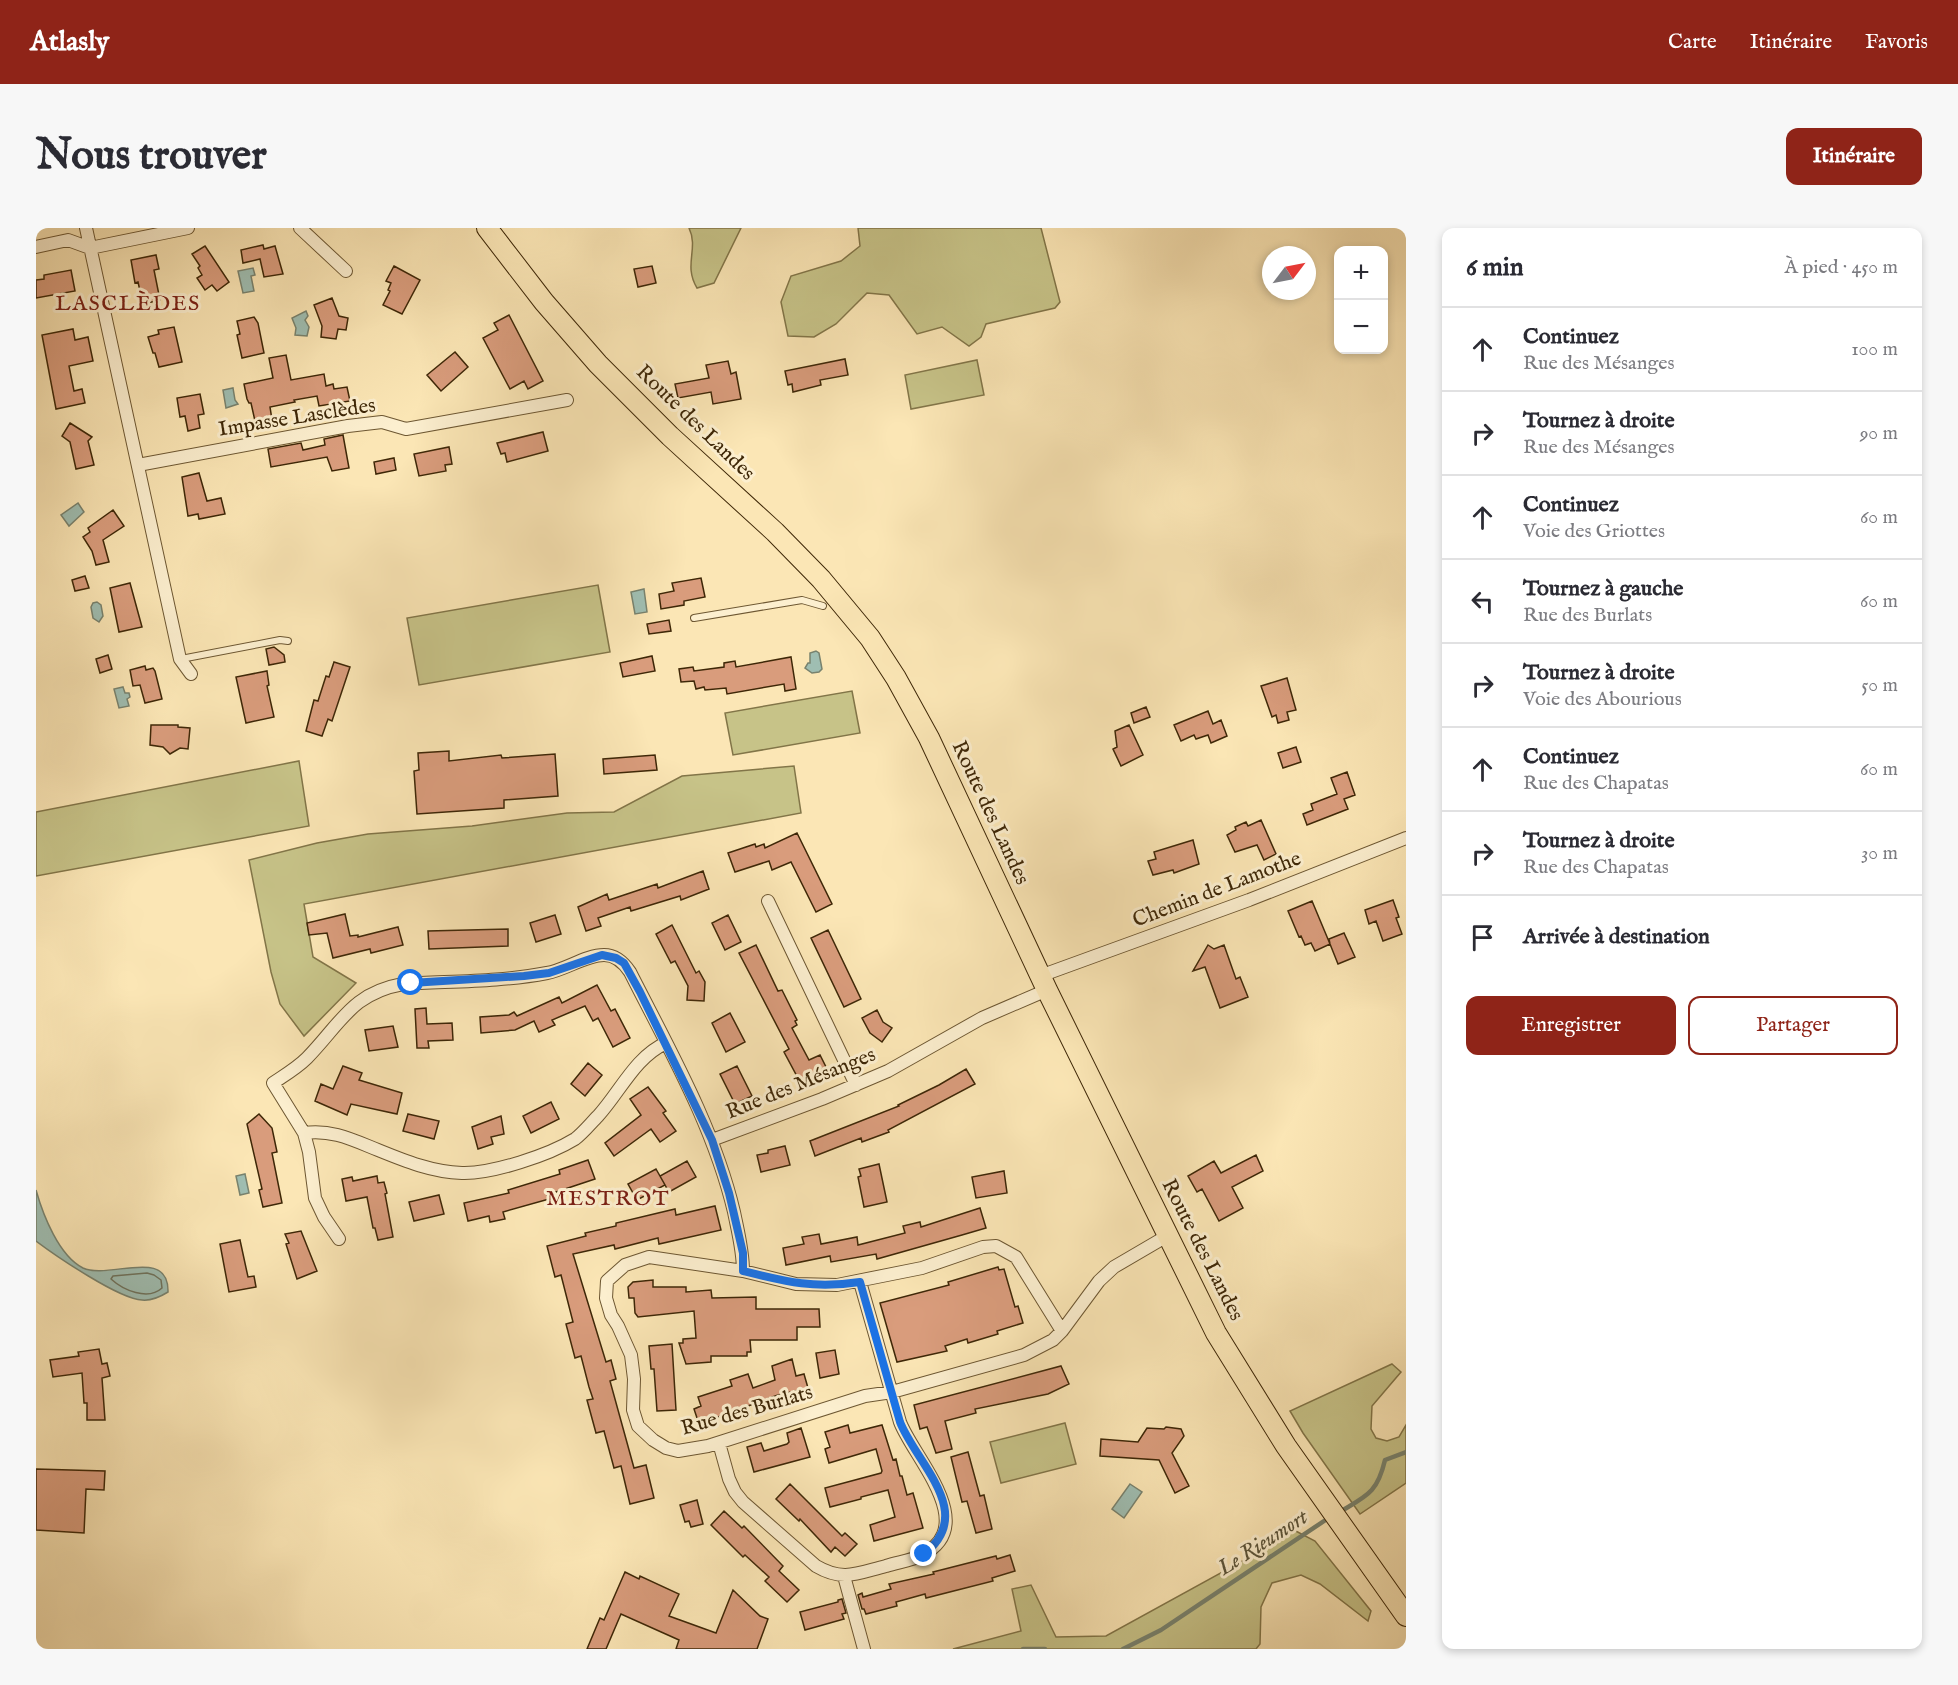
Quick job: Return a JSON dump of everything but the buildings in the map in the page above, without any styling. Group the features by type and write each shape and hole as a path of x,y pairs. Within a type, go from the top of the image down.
{"main road":[{"name":"Route des Landes","path":"487,228 544,302 598,364 670,436 775,532 828,587 870,638 896,678 929,738 1043,983 1216,1333 1286,1446 1406,1616"}],"street":[{"path":"86,228 180,659 190,674"},
{"path":"36,247 68,240 90,248 188,228"},
{"path":"300,228 346,271"},
{"name":"Impasse Lasclèdes","path":"138,465 348,426 382,422 406,429 567,400"},
{"name":"Chemin de Lamothe","path":"1043,983 1406,838"},
{"path":"768,901 856,1085"},
{"name":"Rue des Mésanges","path":"304,1133 273,1083 306,1058 356,1004 368,995 387,987 549,973 602,955 616,958 624,963 630,972 712,1140 888,1071 1043,983"},
{"path":"339,1239 324,1217 315,1198 304,1133 320,1131 340,1134 407,1162 442,1172 477,1173 500,1168 576,1138 598,1116 642,1059 666,1043"},
{"path":"712,1140 732,1203 743,1253 743,1271"},
{"name":"Rue des Burlats","path":"1062,1331 1016,1257 996,1246 983,1247 922,1268 837,1286 796,1284 743,1271 649,1257 625,1265 607,1281 606,1298 611,1315 631,1355 634,1378 633,1410 638,1426 652,1440 666,1448 678,1451 718,1443 865,1396 892,1392 1024,1355 1053,1340 1062,1331 1099,1281 1114,1267 1167,1236"},
{"path":"718,1443 729,1479 743,1502 816,1566 829,1573 844,1576 924,1554 939,1539 945,1526 944,1506 938,1486 905,1435 860,1282"},
{"path":"844,1576 864,1649"}],"lane":[{"path":"694,618 802,600 823,606"},
{"path":"180,659 280,640 288,641"}],"shaded area":[{"path":"689,228 741,228 714,283 697,288 691,272 692,236"},
{"path":"858,228 1041,228 1060,302 1055,308 986,324 981,337 969,346 942,327 917,334 889,295 867,293 836,324 814,337 788,336 781,302 791,276 841,261 860,246"},
{"path":"977,360 984,395 911,409 905,375"},
{"path":"598,585 610,652 419,685 407,618"},
{"path":"852,691 860,733 733,755 725,713"},
{"path":"299,761 309,826 36,876 36,812"},
{"path":"794,766 801,813 304,904 313,957 356,983 304,1036 280,1004 271,972 249,860 317,843 368,834 472,826 567,813 614,812 682,776"},
{"path":"1392,1364 1401,1372 1372,1406 1371,1429 1376,1438 1387,1441 1399,1437 1406,1425 1406,1483 1360,1514 1290,1411"},
{"path":"1065,1423 1076,1464 1001,1483 990,1442"},
{"path":"1290,1528 1315,1541 1371,1611 1368,1621 1320,1584 1301,1575 1272,1583 1261,1607 1260,1644 1256,1649 953,1649 1021,1631 1012,1589 1031,1585 1056,1637 1106,1636 1270,1546"}],"water":[{"path":"253,268 255,275 251,276 254,291 243,293 238,271"},
{"path":"306,311 308,316 305,320 309,327 307,336 295,335 296,328 292,318"},
{"path":"233,388 238,404 226,408 223,390"},
{"path":"78,503 84,512 69,526 61,515"},
{"path":"644,589 647,612 635,614 631,592"},
{"path":"97,602 101,605 103,616 99,622 93,618 91,607"},
{"path":"816,651 819,653 822,669 812,673 805,668 810,663 810,653"},
{"path":"123,687 125,693 129,693 130,697 127,699 129,706 119,708 114,689"},
{"path":"245,1174 249,1193 240,1195 236,1176"},
{"path":"36,1190 53,1234 59,1245 74,1262 94,1271 148,1267 159,1271 166,1278 168,1292 149,1300 132,1298 88,1276 36,1241"},
{"path":"1130,1484 1142,1492 1124,1518 1112,1509"}],"waterway":[{"name":"Le Rieumort","path":"1338,1513 1369,1493 1378,1480 1385,1460 1406,1452"},
{"name":"Le Rieumort","path":"1123,1649 1161,1630 1330,1517"},
{"name":"Le Rieumort","path":"1023,1649 1045,1649"}],"district":[{"name":"LASCLÈDES","path":"128,304"},
{"name":"MESTROT","path":"608,1199"}],"route":[{"path":"411,983 549,973 602,955 616,958 624,963 712,1140 729,1193 743,1253 743,1271 796,1284 837,1286 860,1282 900,1422 909,1443 938,1486 944,1506 945,1526 941,1536 924,1554"}]}
